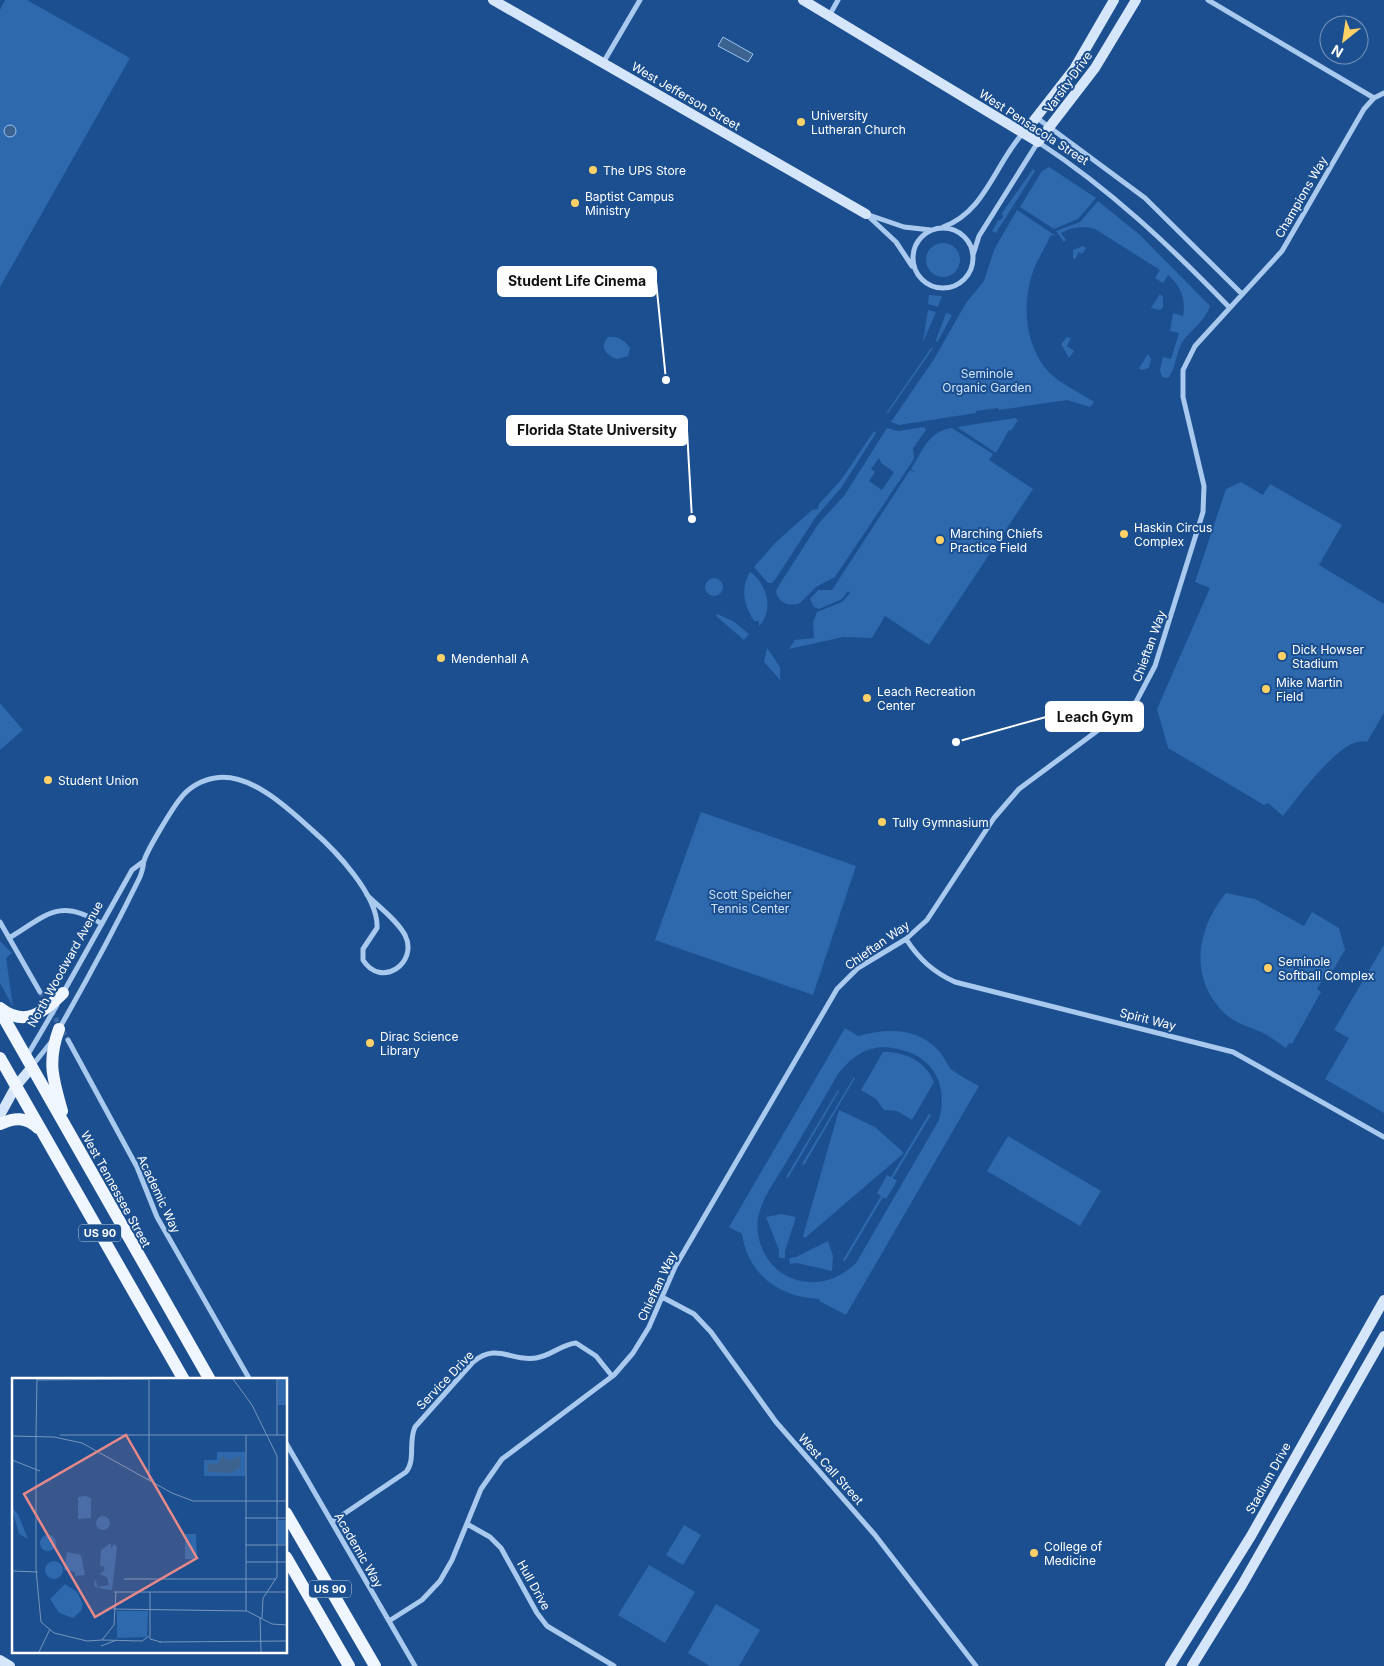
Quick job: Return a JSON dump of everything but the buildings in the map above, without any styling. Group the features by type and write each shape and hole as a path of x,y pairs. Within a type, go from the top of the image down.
{"main road":[{"name":"West Jefferson Street","path":"493,0 866,214"},
{"name":"West Pensacola Street","path":"803,0 1038,142"},
{"name":"Varsity Drive","path":"1024,133 1081,59 1114,0"},
{"name":"Varsity Drive","path":"1038,142 1095,68 1136,0"},
{"path":"0,1009 16,1017 31,1018 47,1009 63,993"},
{"name":"West Tennessee Street","path":"0,1009 209,1378"},
{"path":"59,1029 52,1053 51,1068 68,1131"},
{"name":"US 90","path":"0,1058 183,1378"},
{"name":"North Woodward Avenue","path":"0,1114 29,1062"},
{"path":"0,1124 10,1120 23,1119 33,1124 44,1135"},
{"name":"Stadium Drive","path":"1170,1666 1250,1536 1384,1300"},
{"path":"1192,1666 1242,1585 1384,1336"},
{"name":"US 90","path":"288,1516 375,1666"},
{"name":"US 90","path":"288,1560 349,1666"},
{"path":"0,1660 10,1666"}],"street":[{"path":"603,63 640,0"},
{"path":"828,16 838,0"},
{"path":"1208,0 1374,98"},
{"name":"Champions Way","path":"1229,307 1282,251 1359,116 1374,98 1384,93"},
{"name":"West Pensacola Street","path":"1037,118 1145,198 1242,294"},
{"name":"Varsity Drive","path":"936,229 964,217 974,208 1014,144 1024,133"},
{"name":"West Pensacola Street","path":"1038,142 1090,178 1158,234 1229,307"},
{"name":"Varsity Drive","path":"973,255 979,236 1038,142"},
{"name":"West Jefferson Street","path":"866,214 904,228 936,229"},
{"name":"West Jefferson Street","path":"866,214 896,242 915,270"},
{"path":"936,229 959,233 967,240 973,255 969,273 964,280 951,288 931,286 921,279 915,270 912,258 914,247 924,235 936,229"},
{"name":"Chieftan Way","path":"389,1621 422,1600 436,1586 449,1566 484,1483 502,1459 612,1376 640,1344 675,1268 832,997 858,968 906,939 933,913 994,818 1009,799 1033,777 1124,713 1142,693 1155,666 1203,512 1204,486 1185,412 1182,383 1183,370 1195,346 1229,307"},
{"name":"North Woodward Avenue","path":"29,1062 59,1029 140,878 144,861 175,806 186,793 208,780 229,778 254,787 306,824 337,855 367,895 396,924 406,939 405,958 399,968 390,973 374,971 366,965 362,958 363,949 377,928 376,918 367,895"},
{"name":"North Woodward Avenue","path":"29,1062 63,993 132,870 144,861"},
{"path":"9,938 50,914 64,909 81,912 102,924"},
{"path":"0,922 40,992"},
{"name":"Spirit Way","path":"906,939 921,961 955,982 1233,1052 1384,1137"},
{"name":"Academic Way","path":"68,1040 137,1167 150,1205 161,1226 249,1378"},
{"name":"West Call Street","path":"662,1297 694,1314 711,1332 776,1422 875,1535 976,1666"},
{"name":"Service Drive","path":"332,1522 406,1472 411,1464 411,1440 415,1427 473,1362 483,1355 498,1353 535,1359 554,1354 576,1343 596,1356 612,1376"},
{"name":"Academic Way","path":"288,1446 415,1666"},
{"name":"Hull Drive","path":"467,1524 490,1537 501,1548 545,1624 614,1666"}],"green space":[{"path":"5,0 27,0 130,58 0,287 0,10"},
{"path":"1049,167 1096,198 1078,219 1054,229 1020,207 1042,171"},
{"path":"1033,169 1035,171 996,233 992,231 998,221 1003,218 1002,213"},
{"path":"1098,201 1140,235 1210,306 1202,321 1183,341 1171,375 1168,378 1162,377 1160,370 1163,357 1171,359 1179,333 1170,331 1173,313 1183,316 1184,310 1183,298 1176,284 1168,275 1163,283 1155,278 1160,270 1095,229 1082,227 1065,231 1061,233 1066,240 1064,242 1056,231 1080,222"},
{"name":"Seminole Organic Garden","path":"1017,210 1056,236 1051,235 1035,266 1028,292 1027,319 1029,332 1038,358 1051,374 1094,402 1090,407 1067,400 999,410 998,408 976,411 976,413 899,425 891,422 934,359 966,303 984,281 994,250"},
{"path":"943,243 950,244 955,248 959,253 959,267 955,272 950,276 943,277 936,276 931,272 927,267 926,260 927,253 931,248 936,244"},
{"path":"1083,246 1086,248 1082,254 1079,252 1075,259 1073,258 1073,250"},
{"path":"1160,294 1163,297 1163,307 1160,310 1151,308"},
{"path":"929,295 942,296 938,307 928,304"},
{"path":"928,310 936,312 923,342"},
{"path":"946,313 952,315 937,343 936,340"},
{"path":"608,337 618,338 625,343 630,348 628,356 617,359 607,353 604,344"},
{"path":"1067,337 1071,338 1067,346 1074,351 1069,358 1061,344"},
{"path":"931,348 933,348 888,413 887,412"},
{"path":"1148,354 1151,359 1149,368 1141,370 1139,368"},
{"path":"1015,418 1018,420 1011,431 1009,430 996,453 957,427"},
{"path":"924,427 926,430 913,448 914,459 835,577 816,587 800,603 788,604 782,601 776,591 819,523 844,496 887,428 898,431","holes":["879,458 881,463 894,472 882,490 869,481 875,472 871,469"]},
{"name":"Marching Chiefs Practice Field","path":"952,428 993,454 989,460 1033,489 929,645 885,616 872,638 843,637 789,649 795,640 814,638 813,622 817,612 842,602 850,593 848,591 842,599 819,609 814,607 810,599 818,590 832,590 910,470 915,472 911,469 927,443 937,433"},
{"path":"874,431 876,433 841,488 815,518 777,577 772,583 768,583 754,567 776,542 812,510 818,509 819,504 841,480"},
{"name":"Dick Howser Stadium","path":"1241,482 1263,495 1270,484 1342,525 1319,565 1384,604 1384,713 1367,742 1357,742 1346,747 1334,757 1321,769 1283,816 1268,803 1264,805 1168,748 1157,709 1210,588 1195,582 1226,489"},
{"path":"750,572 760,583 766,597 767,613 759,626 759,621 754,621 744,597 745,585"},
{"path":"714,578 720,581 723,587 720,593 714,596 708,593 705,587 708,581"},
{"path":"717,614 733,621 749,634 744,640 716,616"},
{"path":"767,648 780,667 780,680 764,662"},
{"path":"0,703 23,730 0,750"},
{"name":"Scott Speicher Tennis Center","path":"701,812 856,866 813,995 655,940"},
{"name":"Seminole Softball Complex","path":"1226,893 1255,899 1304,926 1312,912 1339,928 1345,950 1329,977 1325,975 1317,989 1321,992 1292,1044 1289,1043 1286,1048 1267,1035 1238,1023 1229,1017 1216,1003 1207,988 1202,973 1200,956 1203,940 1208,923"},
{"path":"0,941 12,953 6,958 13,1007 0,983"},
{"path":"1384,945 1384,1113 1325,1079 1349,1038 1334,1030"},
{"path":"845,1028 858,1036 890,1031 921,1037 939,1051 952,1070 979,1086 846,1315 819,1301 820,1299 805,1298 792,1294 768,1282 751,1261 745,1249 742,1234 729,1227","holes":["884,1047 899,1049 923,1060 932,1068 938,1079 941,1091 942,1105 939,1120 856,1263 850,1269 829,1280 805,1282 787,1276 771,1263 765,1254 758,1234 759,1214 766,1195 843,1068 858,1055 870,1049"]},
{"path":"883,1052 899,1053 920,1063 926,1068 934,1082 912,1120 897,1111 884,1110 876,1099 861,1090"},
{"path":"854,1077 804,1165 802,1164"},
{"path":"838,1090 788,1178 786,1177"},
{"path":"839,1110 875,1127 904,1153 805,1238 803,1236"},
{"path":"929,1114 931,1115 893,1178 897,1181 886,1199 883,1197 845,1261 843,1260 881,1196 877,1193 887,1175 891,1177"},
{"path":"1008,1136 1101,1191 1080,1226 987,1171"},
{"path":"781,1214 796,1217 785,1251 785,1258 779,1258 779,1250 766,1217"},
{"path":"828,1241 833,1256 832,1271 797,1263 790,1264 789,1258 796,1257"},
{"path":"684,1525 701,1535 683,1565 666,1555"},
{"path":"649,1565 695,1592 665,1643 618,1615"},
{"path":"716,1604 760,1630 739,1666 710,1666 688,1653"}],"shaded area":[{"path":"723,37 753,54 748,62 718,46"},
{"path":"8,125 12,125 16,131 12,137 8,137 4,133 4,129"}],"tunnel":[{"path":"40,992 68,1040"}],"place":[{"name":"University Lutheran Church","path":"801,122"},
{"name":"The UPS Store","path":"593,170"},
{"name":"Baptist Campus Ministry","path":"575,203"},
{"name":"Student Life Cinema","path":"666,380"},
{"name":"Florida State University","path":"692,519"},
{"name":"Haskin Circus Complex","path":"1124,534"},
{"name":"Marching Chiefs Practice Field","path":"940,540"},
{"name":"Dick Howser Stadium","path":"1282,656"},
{"name":"Mendenhall A","path":"441,658"},
{"name":"Mike Martin Field","path":"1266,689"},
{"name":"Leach Recreation Center","path":"867,698"},
{"name":"Leach Gym","path":"956,742"},
{"name":"Student Union","path":"48,780"},
{"name":"Tully Gymnasium","path":"882,822"},
{"name":"Seminole Softball Complex","path":"1268,968"},
{"name":"Dirac Science Library","path":"370,1043"},
{"name":"College of Medicine","path":"1034,1553"}]}
